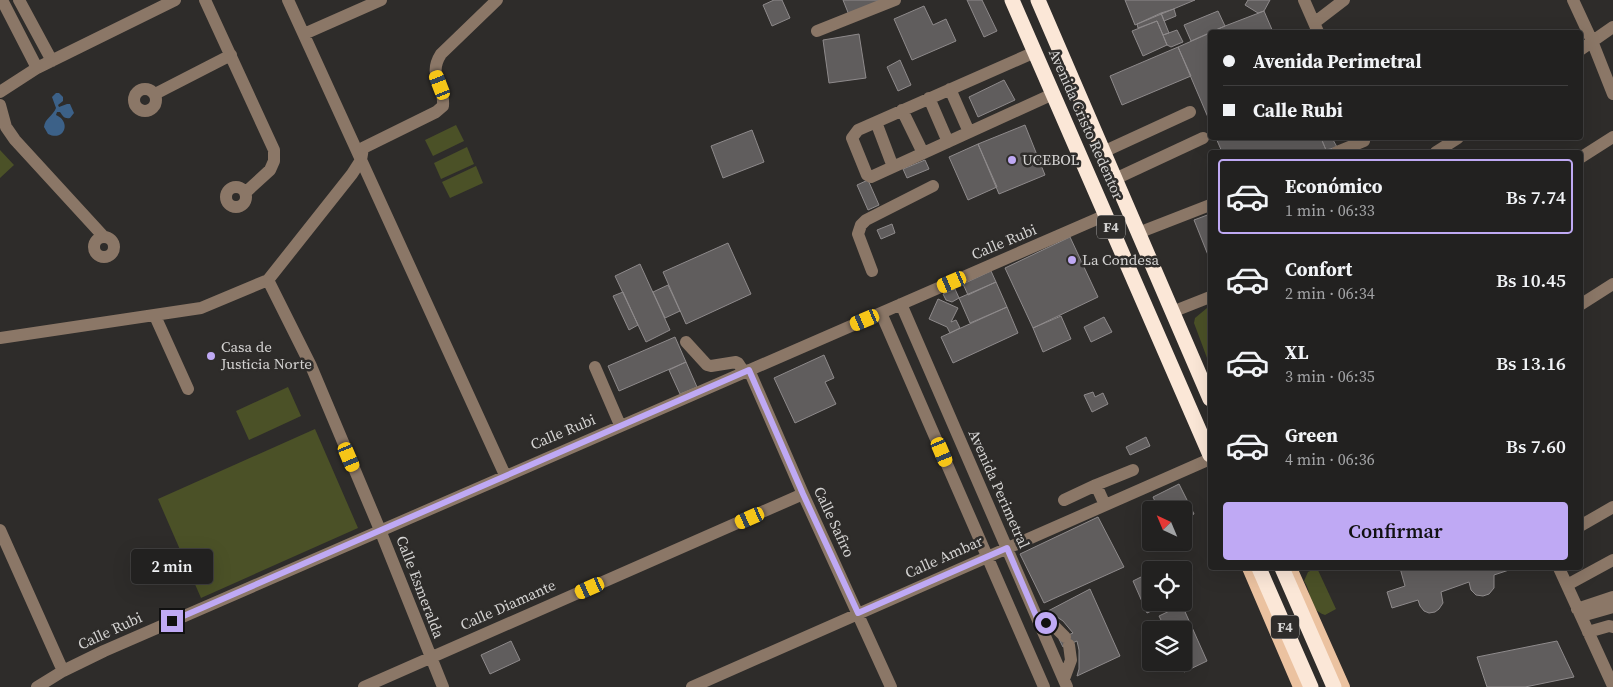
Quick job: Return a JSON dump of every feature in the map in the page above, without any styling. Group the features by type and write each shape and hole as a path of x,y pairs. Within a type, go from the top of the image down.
{"highway":[{"name":"Avenida Cristo Redentor","path":"1012,0 1208,450"},
{"name":"Avenida Cristo Redentor","path":"1038,0 1208,394"},
{"name":"F4","path":"1260,570 1311,687"},
{"name":"F4","path":"1283,570 1334,687"}],"main road":[{"path":"1249,570 1299,687"},
{"path":"1292,570 1344,687"}],"street":[{"path":"2,0 37,68"},
{"path":"19,0 52,62"},
{"path":"0,92 37,68 176,0"},
{"path":"205,0 274,150 274,161 270,170 245,193"},
{"path":"288,0 505,475"},
{"path":"304,34 381,0"},
{"path":"0,338 201,308 268,280 361,160 363,148 436,112 443,106 444,96 435,74 435,64 441,54 497,0"},
{"path":"817,31 895,0"},
{"path":"1304,0 1316,28 1344,0"},
{"path":"1573,0 1613,94"},
{"path":"1583,48 1613,27"},
{"path":"1035,52 858,130 852,138 871,177 1053,94"},
{"path":"155,94 231,55"},
{"path":"950,89 969,132"},
{"path":"929,98 948,142"},
{"path":"0,105 6,127 15,140 104,237"},
{"path":"902,110 923,153"},
{"path":"1103,152 1190,112"},
{"path":"876,122 893,167"},
{"path":"1583,156 1613,137"},
{"path":"1115,179 1203,138"},
{"path":"1439,150 1455,140"},
{"path":"1344,150 1365,144"},
{"path":"872,272 858,234 861,225 866,220 933,186"},
{"path":"1138,232 1208,206"},
{"name":"Calle Rubi","path":"37,687 63,671 104,651 1106,215"},
{"name":"Calle Esmeralda","path":"268,280 311,366 443,687"},
{"path":"1583,303 1613,284"},
{"path":"1172,312 1208,298"},
{"name":"Avenida Perimetral","path":"900,304 1066,683"},
{"path":"881,313 1044,687"},
{"path":"155,316 188,389"},
{"path":"686,342 707,365 736,362 747,371"},
{"path":"596,367 620,425"},
{"name":"Calle Safiro","path":"747,371 891,687"},
{"name":"Calle Ambar","path":"692,687 1208,460"},
{"path":"1064,500 1133,470"},
{"path":"1096,485 1105,505"},
{"name":"Calle Diamante","path":"364,687 803,494"},
{"path":"1583,524 1613,507"},
{"path":"0,530 63,671"},
{"path":"1567,585 1613,560"},
{"path":"1560,570 1613,686"},
{"path":"1579,613 1613,598"},
{"path":"1579,613 1613,607"},
{"path":"1037,618 1055,627 1067,640 1071,660 1066,683"},
{"path":"1588,632 1609,626 1613,627"}],"green space":[{"path":"456,125 464,141 433,156 425,140"},
{"path":"467,147 474,164 441,179 434,163"},
{"path":"0,150 14,165 0,178"},
{"path":"476,166 483,183 450,198 442,182"},
{"path":"1208,308 1208,361 1194,323 1195,318"},
{"path":"288,387 301,416 249,440 236,411"},
{"path":"315,429 358,528 201,598 158,499"},
{"path":"1318,570 1336,609 1325,615 1315,609 1304,581 1308,572"}],"water":[{"path":"56,93 63,97 63,101 58,105 59,107 70,104 74,113 68,118 57,112 56,115 61,118 65,126 62,133 54,136 48,134 44,127 46,121 56,108 52,97"}],"building":[{"path":"774,0 782,0 790,18 772,26 763,5"},
{"path":"843,0 883,0 849,15"},
{"path":"967,0 982,0 997,31 984,37"},
{"path":"1125,0 1195,0 1135,25"},
{"path":"1248,0 1270,0 1264,11 1258,13 1245,5"},
{"path":"924,6 933,25 946,19 956,41 912,60 894,19"},
{"path":"1174,9 1176,16 1164,21 1161,13"},
{"path":"1218,11 1225,26 1216,30 1208,30 1208,34 1191,41 1184,25"},
{"path":"1264,11 1272,30 1216,30"},
{"path":"1161,13 1169,33 1163,35 1157,21 1138,28 1137,24"},
{"path":"1157,21 1167,45 1143,56 1132,31"},
{"path":"1177,30 1183,42 1171,47 1167,45 1163,35"},
{"path":"859,34 866,78 829,83 823,40"},
{"path":"1208,34 1208,117 1178,47"},
{"path":"1178,47 1191,76 1122,105 1110,76"},
{"path":"900,60 911,85 898,91 887,67"},
{"path":"1004,80 1015,100 978,117 969,97"},
{"name":"UCEBOL","path":"1025,125 1045,175 999,194 978,144"},
{"path":"752,130 764,162 723,178 711,146"},
{"path":"1217,140 1322,140 1326,150 1221,150"},
{"path":"1322,140 1333,140 1337,147 1326,150"},
{"path":"978,144 997,187 968,200 949,157"},
{"path":"925,160 929,169 907,178 903,169"},
{"path":"868,180 879,205 868,210 857,185"},
{"path":"1208,215 1208,255 1194,220"},
{"path":"892,224 895,233 881,239 877,230"},
{"path":"1070,237 1098,297 1033,328 1005,268"},
{"path":"728,243 751,294 686,324 663,272"},
{"path":"640,264 670,330 646,342 615,276"},
{"path":"991,271 996,282 968,295 963,284"},
{"path":"996,282 1007,307 970,323 959,298"},
{"path":"668,285 680,311 665,318 653,292"},
{"path":"955,289 959,298 952,302 946,300 943,294"},
{"path":"623,292 638,325 629,330 613,296"},
{"path":"938,299 958,308 951,322 956,320 960,328 950,333 947,327 929,319"},
{"path":"1007,307 1018,333 953,363 941,337"},
{"path":"1061,316 1071,339 1043,352 1033,328"},
{"path":"1104,317 1112,332 1091,342 1084,327"},
{"path":"675,337 686,362 619,391 608,366"},
{"path":"824,355 834,378 825,382 836,404 795,423 774,378"},
{"path":"686,362 697,387 680,394 669,370"},
{"path":"1093,392 1095,397 1103,393 1108,404 1092,412 1084,395"},
{"path":"1146,437 1150,446 1130,455 1126,447"},
{"path":"1179,484 1188,501 1155,501 1153,497"},
{"path":"1098,517 1124,567 1044,603 1020,554"},
{"path":"1401,570 1509,570 1494,575 1494,588 1489,594 1483,596 1476,595 1471,590 1469,582 1441,592 1443,603 1435,612 1429,613 1424,611 1418,600 1392,608 1387,592 1405,586"},
{"path":"1142,576 1142,602 1133,581"},
{"path":"1090,589 1120,656 1077,676 1079,650 1077,641 1063,647 1059,639 1073,633 1063,621 1048,611"},
{"path":"1169,611 1185,611 1189,621 1162,621 1159,616"},
{"path":"1192,627 1207,661 1192,668"},
{"path":"511,641 520,660 490,674 481,655"},
{"path":"1557,641 1574,677 1525,687 1487,687 1477,657"}],"place":[{"name":"UCEBOL","path":"1012,160"},
{"name":"La Condesa","path":"1072,260"},
{"name":"Casa de Justicia Norte","path":"211,356"}],"route":[{"path":"172,621 749,370 858,613 1007,548 1037,618 1046,623"}]}
